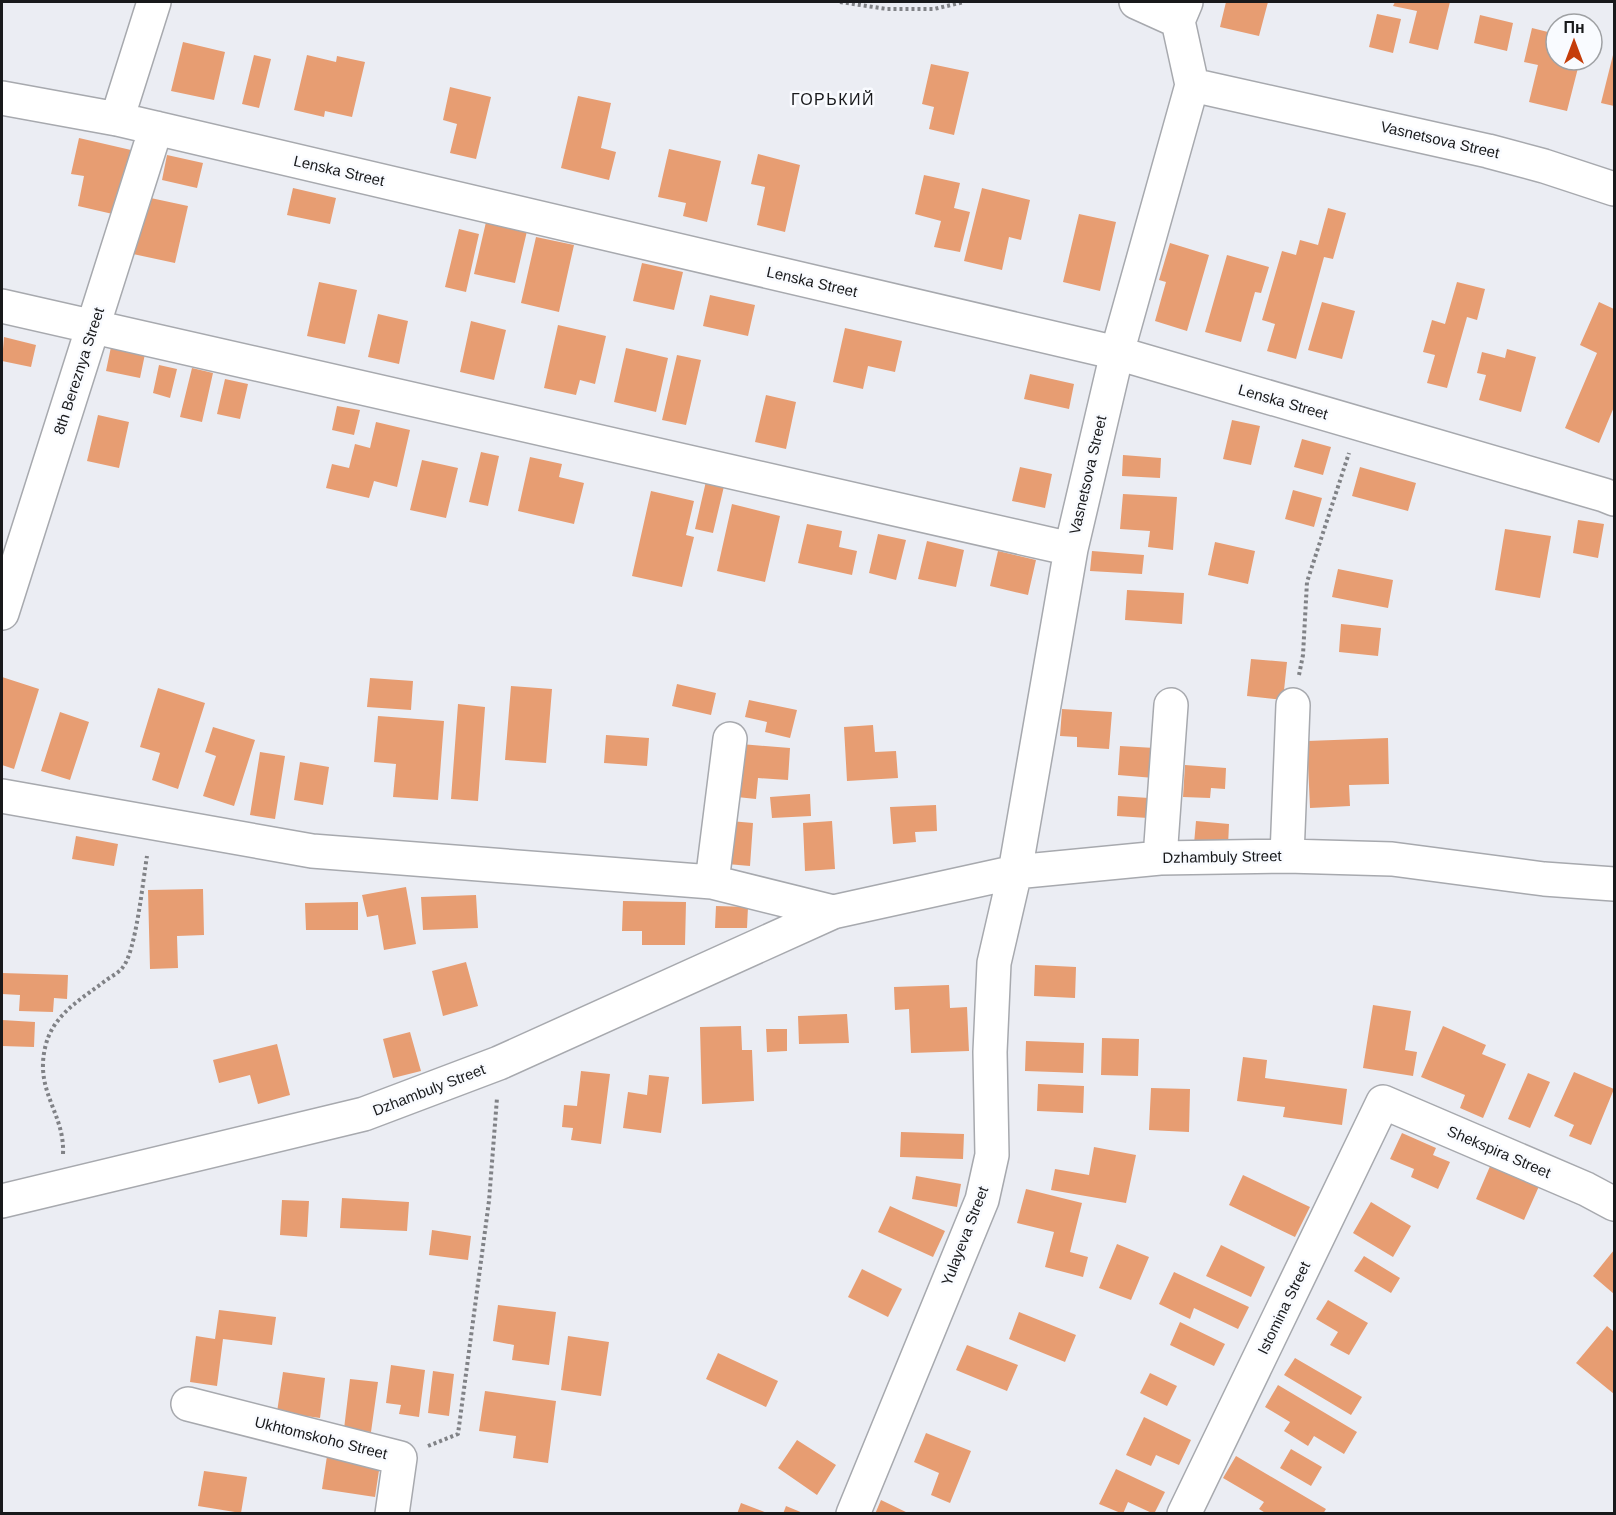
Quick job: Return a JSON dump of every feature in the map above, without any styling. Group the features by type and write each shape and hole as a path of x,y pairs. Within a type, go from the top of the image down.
{"street":[{"path":"117,119 154,2"},
{"path":"1136,2 1182,11"},
{"name":"Vasnetsova Street","path":"1015,872 1071,549 1117,353 1192,85 1182,11"},
{"name":"Vasnetsova Street","path":"1192,85 1488,150 1614,189"},
{"name":"Lenska Street","path":"2,98 117,119 1117,353 1614,499"},
{"name":"8th Bereznya Street","path":"2,613 156,128"},
{"path":"2,306 1071,549"},
{"path":"1160,858 1171,705"},
{"path":"1287,856 1293,705"},
{"path":"712,882 730,739"},
{"name":"Dzhambuly Street","path":"2,796 312,850 712,882 833,912"},
{"name":"Dzhambuly Street","path":"2,1201 364,1114 499,1063 833,912 1015,872 1160,858 1287,856 1392,859 1544,879 1614,884"},
{"name":"Yulayeva Street","path":"853,1514 982,1200 992,1155 990,1052 994,963 1015,872"},
{"name":"Shekspira Street","path":"1383,1102 1586,1189 1614,1204"},
{"name":"Istomina Street","path":"1184,1514 1383,1102"},
{"name":"Ukhtomskoho Street","path":"188,1404 400,1458 392,1514"}],"path":[{"path":"840,2 887,9 933,9 963,2"},
{"path":"1293,705 1303,655 1307,582 1359,423"},
{"path":"48,1191 63,1153 62,1130 49,1101 41,1069 45,1045 61,1014 123,968 131,952 153,822"},
{"path":"458,1434 489,1201 499,1063"}],"building":[{"path":"1226,2 1268,2 1259,36 1220,27"},
{"path":"1395,2 1450,2 1438,50 1409,43 1417,11 1393,6"},
{"path":"1377,14 1401,19 1393,53 1369,47"},
{"path":"1480,15 1513,23 1507,51 1474,43"},
{"path":"1532,28 1544,31 1544,72 1577,72 1567,111 1529,102 1538,65 1524,62"},
{"path":"183,42 225,52 214,100 171,91"},
{"path":"1614,51 1614,106 1601,103"},
{"path":"254,55 271,59 259,108 242,104"},
{"path":"307,55 336,62 337,56 365,62 352,117 325,111 324,117 294,110"},
{"path":"931,64 969,72 954,135 929,129 934,107 922,104"},
{"path":"450,87 491,97 476,159 450,153 457,124 443,120"},
{"path":"578,96 611,103 601,148 616,152 609,180 561,168"},
{"path":"79,138 131,150 117,215 78,206 84,176 71,174"},
{"path":"669,149 721,161 707,222 683,216 686,203 658,197"},
{"path":"758,154 800,165 785,232 757,225 765,187 751,184"},
{"path":"167,155 203,163 197,188 162,180"},
{"path":"924,175 960,183 954,208 970,212 960,252 934,247 941,221 915,214"},
{"path":"293,188 336,198 330,224 287,215"},
{"path":"982,188 1030,200 1021,240 1009,237 1002,270 964,261"},
{"path":"146,197 188,206 175,263 133,254"},
{"path":"1328,208 1346,213 1333,259 1324,257 1296,359 1267,351 1275,324 1262,320 1282,251 1296,255 1300,240 1318,245"},
{"path":"1079,214 1116,222 1100,291 1063,282"},
{"path":"486,222 527,231 515,283 474,274"},
{"path":"459,229 479,234 466,292 445,287"},
{"path":"536,237 574,245 559,312 521,303"},
{"path":"1170,243 1209,255 1187,331 1155,321 1166,282 1159,280"},
{"path":"1227,255 1269,267 1261,293 1255,292 1241,342 1205,332"},
{"path":"642,263 683,272 674,310 633,301"},
{"path":"319,282 357,290 345,344 307,336"},
{"path":"1457,282 1485,289 1477,320 1467,317 1447,388 1427,383 1435,355 1423,352 1432,320 1445,324"},
{"path":"710,295 755,305 748,336 703,326"},
{"path":"1322,302 1355,311 1342,359 1308,350"},
{"path":"1599,302 1614,309 1614,407 1599,443 1565,428 1597,353 1580,345"},
{"path":"378,314 408,321 399,364 368,357"},
{"path":"471,321 506,330 494,380 460,372"},
{"path":"558,325 606,336 595,384 580,380 576,395 544,388"},
{"path":"845,328 902,341 895,372 868,366 863,389 833,382"},
{"path":"4,337 36,345 31,367 2,361"},
{"path":"111,347 145,354 140,378 106,371"},
{"path":"626,348 668,358 656,412 614,402"},
{"path":"1507,349 1536,357 1521,412 1479,400 1486,375 1477,373 1482,352 1505,358"},
{"path":"677,355 701,360 686,425 662,420"},
{"path":"159,365 177,369 170,398 153,393"},
{"path":"192,368 213,373 202,422 180,417"},
{"path":"1030,374 1074,384 1069,409 1024,399"},
{"path":"225,379 248,384 240,419 217,414"},
{"path":"766,395 796,402 786,449 755,442"},
{"path":"337,406 360,410 354,435 332,430"},
{"path":"98,415 129,422 119,468 87,461"},
{"path":"1232,420 1260,426 1251,465 1223,459"},
{"path":"376,422 410,430 397,487 374,481 369,498 326,488 332,464 349,468 355,444 370,448"},
{"path":"1302,439 1331,447 1323,475 1294,467"},
{"path":"481,452 499,456 488,506 469,502"},
{"path":"1123,455 1161,458 1160,478 1122,476"},
{"path":"530,457 562,464 559,477 584,483 574,524 518,511"},
{"path":"422,460 458,468 446,518 410,510"},
{"path":"1020,467 1052,474 1045,508 1012,501"},
{"path":"1360,467 1416,483 1408,511 1352,496"},
{"path":"707,477 725,482 713,533 695,529"},
{"path":"1293,490 1322,498 1314,527 1285,519"},
{"path":"651,491 694,501 686,535 694,537 682,587 632,576"},
{"path":"1123,494 1177,497 1173,550 1148,547 1150,531 1120,529"},
{"path":"732,504 780,516 765,582 717,571"},
{"path":"1578,520 1604,524 1598,558 1573,553"},
{"path":"807,524 842,531 839,547 857,551 852,575 798,563"},
{"path":"1505,529 1551,536 1540,598 1495,590"},
{"path":"878,534 906,540 896,580 869,573"},
{"path":"927,541 964,550 956,587 918,579"},
{"path":"1215,542 1255,551 1248,584 1208,575"},
{"path":"998,551 1036,560 1028,595 990,586"},
{"path":"1092,551 1144,555 1142,574 1090,571"},
{"path":"1338,569 1393,580 1388,608 1332,597"},
{"path":"1127,590 1184,593 1182,624 1125,620"},
{"path":"1341,624 1381,628 1378,656 1339,652"},
{"path":"1251,659 1287,662 1283,700 1247,696"},
{"path":"2,677 39,689 14,769 2,765"},
{"path":"370,678 413,681 411,710 367,707"},
{"path":"677,684 716,693 711,715 672,706"},
{"path":"511,686 552,689 546,763 505,760"},
{"path":"158,688 205,703 178,789 152,780 160,753 140,747"},
{"path":"749,700 797,710 790,738 765,732 767,722 745,717"},
{"path":"458,704 485,707 478,801 451,799"},
{"path":"1062,709 1112,712 1109,749 1077,747 1077,737 1060,736"},
{"path":"60,712 89,722 70,780 41,771"},
{"path":"378,716 444,721 438,800 393,797 396,764 374,762"},
{"path":"873,725 875,752 896,751 898,778 847,781 844,727"},
{"path":"213,727 255,740 234,806 203,796 216,756 205,752"},
{"path":"606,735 649,738 647,766 604,763"},
{"path":"1388,738 1389,784 1349,785 1350,806 1310,808 1307,741"},
{"path":"741,744 790,748 788,780 758,778 756,799 737,797"},
{"path":"1120,746 1155,748 1154,778 1118,775"},
{"path":"260,752 285,756 275,819 250,815"},
{"path":"300,762 329,767 323,805 294,800"},
{"path":"1185,765 1226,768 1225,789 1211,788 1210,798 1183,797"},
{"path":"810,794 811,816 772,818 770,797"},
{"path":"1118,796 1149,798 1148,818 1117,816"},
{"path":"936,805 937,831 915,832 916,842 893,844 890,807"},
{"path":"730,821 753,823 750,866 727,864"},
{"path":"832,821 835,869 805,871 803,823"},
{"path":"1196,821 1229,824 1228,846 1194,844"},
{"path":"76,836 118,844 114,866 72,859"},
{"path":"406,887 416,944 384,950 378,915 367,917 362,895"},
{"path":"203,889 204,935 177,936 178,968 150,969 148,890"},
{"path":"476,895 478,928 423,930 421,897"},
{"path":"623,901 686,902 685,945 642,945 642,931 622,931"},
{"path":"358,902 358,930 306,930 305,903"},
{"path":"716,906 748,907 747,928 715,928"},
{"path":"466,962 478,1006 443,1016 432,971"},
{"path":"1035,965 1076,967 1075,998 1034,996"},
{"path":"2,973 68,975 67,999 54,998 53,1012 19,1011 20,995 2,994"},
{"path":"949,985 950,1008 967,1007 969,1051 911,1053 909,1009 895,1010 894,987"},
{"path":"1373,1005 1411,1011 1405,1050 1417,1052 1413,1076 1363,1068"},
{"path":"847,1014 849,1043 799,1044 798,1016"},
{"path":"2,1020 35,1022 34,1047 2,1046"},
{"path":"741,1026 742,1050 752,1050 754,1101 702,1104 700,1027"},
{"path":"1443,1026 1486,1045 1482,1054 1506,1064 1483,1118 1460,1108 1465,1095 1421,1077"},
{"path":"766,1029 787,1029 787,1051 767,1052"},
{"path":"410,1032 421,1071 393,1078 383,1039"},
{"path":"1102,1038 1139,1039 1138,1076 1101,1075"},
{"path":"1026,1041 1084,1043 1083,1073 1025,1071"},
{"path":"277,1044 290,1095 258,1104 250,1075 219,1083 213,1060"},
{"path":"1243,1057 1267,1060 1265,1078 1347,1089 1342,1125 1283,1117 1285,1107 1237,1101"},
{"path":"581,1071 610,1074 601,1144 571,1140 573,1128 562,1127 564,1105 577,1106"},
{"path":"1574,1072 1614,1089 1591,1145 1569,1136 1574,1125 1554,1116"},
{"path":"1528,1073 1550,1082 1530,1128 1508,1119"},
{"path":"649,1075 669,1077 661,1133 623,1128 628,1092 647,1095"},
{"path":"1038,1084 1084,1086 1083,1113 1037,1111"},
{"path":"1151,1088 1190,1089 1189,1132 1149,1130"},
{"path":"901,1132 964,1134 963,1159 900,1157"},
{"path":"1402,1133 1436,1148 1433,1155 1450,1162 1438,1189 1411,1177 1414,1169 1390,1159"},
{"path":"1094,1147 1136,1155 1126,1203 1051,1190 1055,1169 1089,1175"},
{"path":"1491,1164 1540,1184 1524,1220 1476,1199"},
{"path":"1243,1175 1310,1207 1295,1237 1229,1205"},
{"path":"916,1176 961,1184 957,1207 912,1199"},
{"path":"1026,1189 1082,1203 1070,1252 1088,1257 1083,1277 1045,1267 1054,1232 1017,1223"},
{"path":"342,1198 409,1202 407,1231 340,1228"},
{"path":"282,1200 309,1201 307,1237 280,1235"},
{"path":"1371,1202 1411,1226 1393,1257 1353,1233"},
{"path":"890,1206 945,1231 933,1257 878,1232"},
{"path":"432,1230 471,1236 468,1260 429,1255"},
{"path":"1117,1244 1149,1257 1131,1300 1099,1288"},
{"path":"1221,1245 1265,1267 1251,1297 1206,1276"},
{"path":"1614,1250 1614,1294 1593,1276"},
{"path":"1364,1256 1400,1278 1391,1293 1354,1271"},
{"path":"862,1269 902,1289 888,1317 848,1297"},
{"path":"1174,1272 1249,1307 1238,1329 1194,1308 1190,1319 1159,1304"},
{"path":"1328,1300 1368,1323 1349,1355 1330,1345 1338,1332 1316,1319"},
{"path":"498,1305 556,1312 549,1365 512,1360 514,1345 493,1341"},
{"path":"219,1310 276,1317 272,1345 223,1339 217,1386 190,1382 196,1336 215,1339"},
{"path":"1019,1312 1076,1335 1065,1362 1009,1339"},
{"path":"1180,1322 1225,1344 1214,1366 1170,1345"},
{"path":"1607,1326 1614,1332 1614,1394 1576,1363"},
{"path":"568,1336 609,1342 601,1396 561,1390"},
{"path":"967,1345 1018,1365 1007,1391 956,1370"},
{"path":"718,1353 778,1381 766,1407 706,1379"},
{"path":"1295,1358 1362,1397 1351,1415 1284,1375"},
{"path":"391,1365 425,1370 419,1417 399,1414 401,1405 386,1403"},
{"path":"433,1371 454,1374 449,1416 428,1413"},
{"path":"283,1372 325,1378 320,1418 277,1412"},
{"path":"1150,1373 1177,1386 1167,1406 1140,1393"},
{"path":"350,1379 378,1382 371,1432 344,1429"},
{"path":"1278,1385 1357,1432 1344,1454 1314,1436 1308,1446 1284,1431 1290,1422 1265,1407"},
{"path":"485,1391 556,1401 548,1463 513,1458 516,1436 479,1431"},
{"path":"1144,1417 1191,1440 1179,1465 1156,1455 1151,1466 1126,1455"},
{"path":"926,1433 971,1451 950,1503 931,1495 939,1473 914,1462"},
{"path":"797,1440 836,1465 817,1495 778,1468"},
{"path":"1291,1449 1322,1467 1311,1486 1280,1468"},
{"path":"327,1456 380,1464 375,1497 322,1489"},
{"path":"1236,1456 1326,1509 1323,1514 1267,1514 1259,1509 1264,1502 1223,1478"},
{"path":"1116,1469 1165,1492 1154,1514 1128,1502 1123,1514 1099,1504"},
{"path":"204,1471 247,1477 241,1513 198,1506"},
{"path":"881,1500 910,1514 875,1514"},
{"path":"741,1503 767,1513 767,1514 737,1514"},
{"path":"786,1506 803,1513 803,1514 783,1514"}],"district":[{"name":"ГОРЬКИЙ","path":"833,99"}]}
